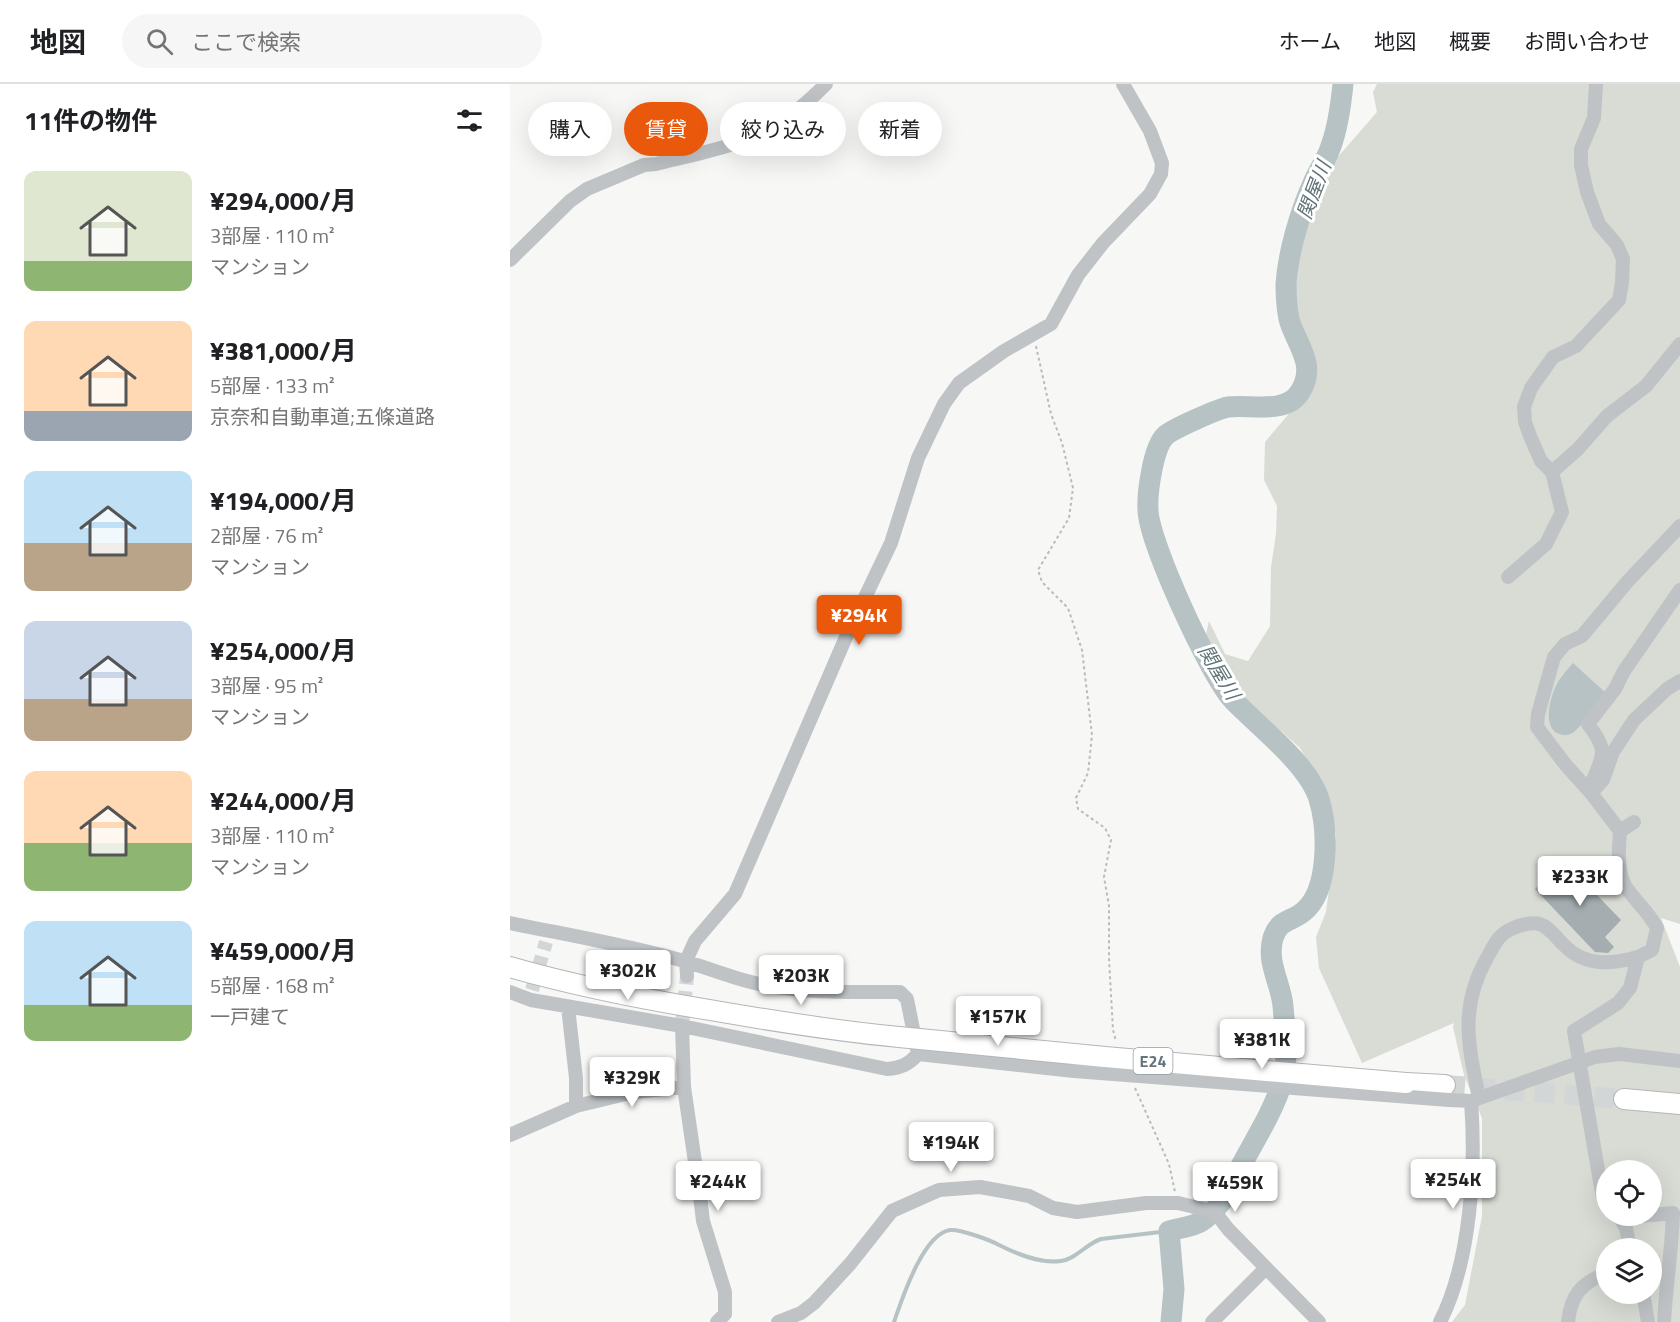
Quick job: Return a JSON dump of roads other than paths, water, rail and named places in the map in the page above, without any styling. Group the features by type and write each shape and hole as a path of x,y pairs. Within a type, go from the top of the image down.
{"highway":[{"name":"E24","path":"510,967 548,978 644,999 821,1029 1406,1083 1447,1093"},
{"path":"1624,1100 1680,1104"}],"street":[{"path":"510,260 570,201 586,189 644,165 729,145 765,132 807,103 826,84"},
{"path":"687,976 686,961 695,942 735,894 846,637 891,543 918,458 944,404 959,383 1004,351 1051,324 1078,276 1103,243 1150,194 1161,174 1162,163 1150,132 1123,84"},
{"path":"1508,577 1546,544 1562,512 1552,472 1541,461 1525,422 1524,407 1531,388 1553,357 1576,346 1600,322 1618,300 1622,282 1623,260 1617,245 1599,224 1587,192 1581,165 1581,149 1594,118 1596,84"},
{"path":"1552,472 1578,449 1607,416 1646,386 1680,344"},
{"path":"1440,1322 1450,1301 1468,1222 1474,1156 1475,1099 1468,1023 1471,998 1475,981 1500,934 1528,923 1541,924 1571,952 1583,959 1609,963 1638,957 1652,950 1657,928 1650,914 1625,885 1618,861 1620,831 1594,790 1537,727 1538,714 1554,657 1565,644 1582,636 1628,581 1680,526"},
{"path":"1594,790 1592,782 1603,754 1601,740 1588,724 1615,689 1624,671 1680,590"},
{"path":"1594,790 1603,780 1613,752 1634,720 1667,689 1680,681"},
{"path":"1620,831 1634,822"},
{"path":"510,923 546,936 605,942 686,961 737,979 776,987 812,991 900,992 907,999 918,1054"},
{"path":"1597,1160 1574,1030 1618,1003 1630,988 1638,957"},
{"path":"510,992 532,995 567,1007 682,1026 887,1069 896,1069 909,1064 918,1054"},
{"path":"567,1007 576,1078 576,1106"},
{"path":"682,1026 684,1087 704,1221 725,1292 725,1314 717,1322"},
{"path":"918,1054 1074,1071 1447,1093 1475,1099 1595,1057 1619,1053 1680,1061"},
{"path":"510,1135 576,1106 634,1092 684,1087"},
{"path":"778,1322 801,1313 814,1303 850,1264 892,1211 939,1190 980,1187 1029,1196 1053,1208 1077,1212 1146,1203 1178,1203 1215,1212 1228,1229 1319,1322"},
{"path":"1662,1214 1673,1213 1664,1322"},
{"path":"1212,1322 1266,1268"},
{"path":"1568,1322 1570,1307 1575,1295 1586,1283 1596,1278"},
{"path":"1645,1304 1648,1322"}],"waterway":[{"name":"関屋川","path":"1171,1322 1174,1289 1169,1231 1202,1221 1222,1201 1269,1114 1282,1083 1286,1055 1285,1025 1282,997 1271,956 1271,947 1279,927 1303,912 1312,902 1322,875 1325,842 1319,799 1305,773 1282,746 1233,700 1196,638 1169,578 1151,527 1148,510 1150,482 1157,450 1169,433 1228,407 1267,407 1286,404 1294,399 1305,382 1307,372 1304,354 1289,319 1286,293 1287,272 1295,233 1315,178 1333,139 1343,84"},
{"path":"894,1322 908,1284 923,1255 940,1234 950,1230 982,1238 1029,1258 1053,1262 1066,1260 1101,1239 1169,1231"}],"tunnel":[{"path":"532,990 546,942"},
{"path":"682,1026 687,976"},
{"path":"1445,1085 1624,1099"}]}
